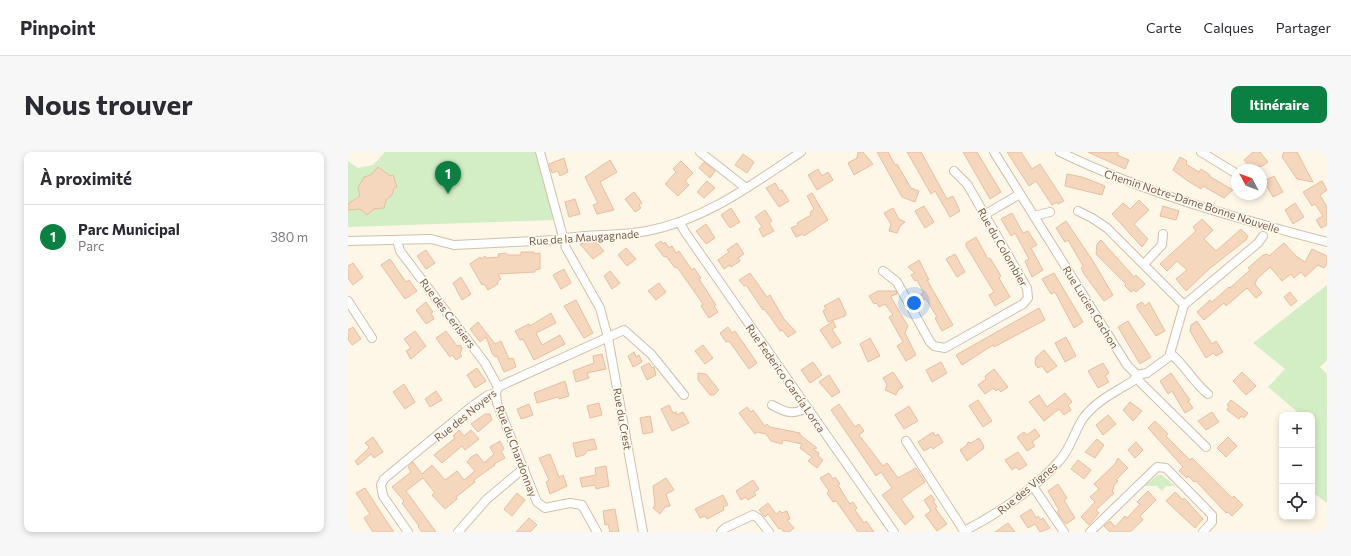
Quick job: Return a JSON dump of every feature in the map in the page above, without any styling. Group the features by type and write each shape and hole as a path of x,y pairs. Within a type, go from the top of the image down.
{"street":[{"name":"Rue du Crest","path":"540,152 566,248 600,308 608,338 643,532"},
{"path":"700,152 746,188"},
{"name":"Rue de la Maugagnade","path":"348,241 432,239 454,244 646,232 680,223 712,209 801,152"},
{"name":"Rue Lucien Gachon","path":"994,152 1127,365 1137,375 1140,382 1206,447"},
{"name":"Chemin Notre-Dame Bonne Nouvelle","path":"1060,152 1128,182 1219,212 1327,242"},
{"path":"1201,152 1231,170"},
{"name":"Rue du Colombier","path":"883,271 897,282 930,342 938,348 945,348 1023,304 1028,298 1027,288 967,184 954,172"},
{"path":"984,215 1020,194"},
{"path":"1078,211 1092,218 1106,228 1144,264 1184,306"},
{"path":"1034,216 1050,212"},
{"name":"Rue Federico García Lorca","path":"680,223 689,239 894,532"},
{"path":"1144,264 1162,245 1163,234"},
{"path":"1137,375 1148,373 1171,354 1184,306 1258,243 1263,236"},
{"name":"Rue des Cerisiers","path":"397,240 400,251 486,363 497,390"},
{"path":"348,301 372,338"},
{"name":"Rue des Noyers","path":"408,532 383,496 381,485 384,479 471,407 497,390 624,330 651,354 684,395"},
{"path":"1171,354 1182,362 1197,385 1208,394"},
{"name":"Rue des Vignes","path":"906,441 964,532 1003,510 1060,461 1089,411 1133,381 1137,375"},
{"name":"Rue du Chardonnay","path":"497,390 500,410 512,443 539,504 545,508 570,503 582,505 596,532"},
{"path":"772,405 783,411 795,413 807,408"},
{"path":"1090,532 1157,467 1166,468 1212,515 1212,522 1203,532"},
{"path":"458,532 487,499 524,468"},
{"path":"1032,485 1064,532"},
{"path":"721,532 725,528 752,515 758,518 769,532"}],"green space":[{"path":"385,152 535,152 556,220 348,227 348,161 358,168 373,165"},
{"path":"1327,285 1327,360 1320,367 1327,374 1327,503 1315,494 1315,412 1297,412 1268,387 1285,369 1253,343"},
{"path":"1158,475 1162,475 1175,486 1166,486 1162,491 1157,486 1144,486"}],"building":[{"path":"858,152 863,152 873,164 854,175 848,163 857,158"},
{"path":"877,152 888,152 911,188 919,191 915,202 902,197"},
{"path":"907,152 921,152 947,199 953,196 960,211 950,217 935,191 931,194"},
{"path":"963,152 977,152 1001,192 990,199"},
{"path":"1007,152 1021,152 1032,169 1040,164 1064,201 1058,204 1057,202 1052,205 1036,181 1029,186"},
{"path":"1088,152 1118,152 1117,155 1129,160 1125,169"},
{"path":"1253,152 1260,152 1268,162 1265,164 1247,164 1244,160"},
{"path":"1284,152 1297,152 1313,182 1297,179 1282,157"},
{"path":"743,154 754,162 747,173 735,165"},
{"path":"1180,157 1187,161 1186,164 1199,172 1201,169 1210,175 1209,176 1231,189 1231,192 1224,198 1203,186 1201,189 1173,170"},
{"path":"564,158 568,172 560,176 558,171 552,173 549,164"},
{"path":"610,160 617,172 600,182 614,210 597,214 593,205 598,203 585,177"},
{"path":"681,161 693,173 685,181 689,185 678,196 665,184 676,172 673,169"},
{"path":"704,162 715,171 710,178 699,168"},
{"path":"378,167 390,176 393,175 397,187 394,188 392,195 386,200 384,208 374,209 367,215 360,209 348,210 348,204 360,196 358,188 364,177 371,175"},
{"path":"818,169 822,176 828,172 833,180 817,190 808,175"},
{"path":"1067,174 1082,177 1105,186 1102,195 1065,186"},
{"path":"1274,176 1283,192 1273,197 1267,186 1267,180"},
{"path":"707,181 715,188 704,198 697,192"},
{"path":"1322,181 1327,190 1320,195 1327,207 1327,225 1321,228 1316,220 1323,216 1315,204 1312,206 1303,192"},
{"path":"775,183 780,191 782,190 789,201 779,207 766,188"},
{"path":"634,192 642,203 639,205 641,208 635,212 625,199"},
{"path":"812,193 828,220 804,236 803,234 796,237 791,228 798,225 797,223 811,215 810,212 814,209 807,196"},
{"path":"575,199 580,214 569,217 565,202"},
{"path":"1139,200 1149,210 1134,224 1148,239 1142,247 1112,214 1123,203 1130,209"},
{"path":"1295,203 1304,217 1293,224 1285,210"},
{"path":"924,206 934,222 925,228 915,211"},
{"path":"1163,206 1179,211 1176,220 1160,216"},
{"path":"731,208 740,222 730,228 721,215"},
{"path":"893,208 899,219 905,222 900,226 897,233 889,231 891,224 884,213"},
{"path":"765,210 772,221 769,223 774,231 763,237 759,229 762,227 755,217"},
{"path":"1012,213 1023,233 1028,231 1037,245 1031,248 1043,270 1032,277 1025,261 1029,259 1015,233 1011,236 1001,219"},
{"path":"1202,219 1213,230 1204,239 1216,251 1241,229 1248,236 1246,240 1209,269 1186,291 1176,279 1187,270 1177,261 1167,271 1160,264 1196,231 1193,227"},
{"path":"1066,221 1093,261 1113,295 1104,301 1084,274 1081,268 1083,266 1068,240 1065,242 1056,228"},
{"path":"706,224 715,238 706,244 696,231"},
{"path":"976,237 988,259 990,258 1001,276 999,278 1010,297 995,306 989,295 994,292 966,246 966,243"},
{"path":"1101,240 1134,277 1136,275 1145,284 1136,292 1134,290 1131,292 1125,286 1126,284 1096,254 1097,244"},
{"path":"595,241 604,251 593,259 580,244"},
{"path":"661,241 663,244 665,242 669,248 672,246 676,253 679,251 692,270 694,268 701,278 699,279 716,305 714,306 718,312 709,318 701,306 703,304 677,267 675,268 666,256 664,257 655,245"},
{"path":"737,243 744,254 738,258 740,261 731,267 730,265 724,269 718,260 729,252 727,250"},
{"path":"1284,243 1296,256 1305,262 1312,249 1327,256 1327,264 1324,268 1318,265 1305,277 1301,272 1294,278 1291,274 1282,281 1270,267 1257,279 1255,284 1262,293 1256,298 1247,288 1226,306 1224,303 1204,320 1197,312 1210,300 1212,302 1229,287 1230,288 1250,270 1248,268 1263,255 1267,254 1269,256"},
{"path":"626,248 636,259 627,266 618,255"},
{"path":"426,250 435,263 426,269 417,256"},
{"path":"521,252 534,252 535,254 540,253 540,269 535,270 535,272 498,274 501,279 497,282 498,284 488,290 484,284 482,285 470,264 480,257 481,259 485,256 486,258 499,257 498,254 506,253 507,255 521,255"},
{"path":"955,254 965,272 957,277 946,259"},
{"path":"390,259 406,282 409,280 417,291 405,299 381,265"},
{"path":"919,260 929,280 927,280 953,325 942,331 935,318 937,317 926,299 924,300 921,294 924,293 917,280 915,281 911,275 915,273 908,267"},
{"path":"353,263 363,277 353,285 348,278 348,266"},
{"path":"564,269 571,283 561,289 553,275"},
{"path":"610,271 620,283 612,289 604,276"},
{"path":"750,273 767,297 770,295 784,319 796,332 788,337 782,330 780,331 746,285 744,286 739,280"},
{"path":"1054,273 1083,322 1074,328 1055,292 1051,294 1042,279"},
{"path":"461,277 471,294 462,300 453,283"},
{"path":"659,283 666,292 656,300 648,291"},
{"path":"878,291 896,291 897,294 891,296 908,326 905,333 916,355 906,361 897,346 903,342 889,317 893,315 885,304 879,307 877,303 874,304 869,296"},
{"path":"1290,292 1297,301 1291,306 1284,297"},
{"path":"839,298 846,313 845,316 828,322 823,311 826,309 824,306"},
{"path":"576,300 593,333 584,338 564,306"},
{"path":"426,302 433,312 431,313 434,319 426,324 416,310"},
{"path":"1142,302 1145,306 1149,302 1165,331 1156,336 1137,308 1137,305"},
{"path":"1039,308 1045,320 994,347 993,345 962,365 956,355"},
{"path":"551,313 556,323 536,333 542,345 560,335 565,344 534,360 523,339 520,340 515,331 529,324 530,326"},
{"path":"833,321 836,327 832,329 841,343 832,348 820,330"},
{"path":"1128,321 1151,357 1140,364 1118,327"},
{"path":"1197,321 1212,344 1216,341 1223,352 1216,356 1213,353 1206,358 1190,331 1191,325"},
{"path":"478,322 495,344 501,341 509,359 513,358 516,367 504,372 497,356 495,357 492,353 486,337 480,342 470,329"},
{"path":"353,327 361,339 352,345 348,339 348,330"},
{"path":"728,327 732,333 735,331 757,363 749,369 729,341 726,342 720,333"},
{"path":"415,331 426,346 411,359 406,351 411,348 404,339"},
{"path":"446,331 457,346 460,345 462,348 460,354 462,356 456,360 452,355 450,357 436,338"},
{"path":"1066,337 1076,356 1065,362 1055,343"},
{"path":"870,338 880,356 868,362 860,344"},
{"path":"703,345 713,358 705,364 695,351"},
{"path":"1044,350 1057,366 1047,373 1042,366 1038,368 1035,364 1036,357"},
{"path":"634,352 636,357 639,355 642,362 633,367 628,356"},
{"path":"602,354 606,369 587,373 589,378 576,382 573,371 594,363 593,356"},
{"path":"813,362 822,375 810,383 801,370"},
{"path":"941,362 947,373 932,382 926,370"},
{"path":"649,363 652,368 654,367 656,375 647,380 641,367"},
{"path":"1103,363 1109,373 1105,376 1109,382 1098,388 1088,371"},
{"path":"477,368 486,381 475,388 467,375"},
{"path":"994,369 1008,387 1001,392 998,389 996,391 993,388 985,394 978,385 986,379 985,376"},
{"path":"893,372 903,387 898,390 896,395 885,390 887,385 883,378"},
{"path":"1242,372 1256,386 1246,395 1233,381"},
{"path":"698,373 706,374 719,390 714,395 710,395 698,380"},
{"path":"1171,373 1190,400 1188,401 1193,408 1185,413 1172,391 1168,394 1160,381"},
{"path":"829,375 840,392 832,397 819,382"},
{"path":"565,381 569,396 559,399 558,397 537,403 534,393"},
{"path":"404,384 415,402 405,409 393,392"},
{"path":"436,391 442,400 430,407 425,399"},
{"path":"1065,393 1072,402 1068,405 1071,410 1064,415 1059,409 1044,421 1029,402 1039,395 1047,407"},
{"path":"978,400 992,421 983,427 969,406"},
{"path":"1231,400 1248,413 1244,418 1241,416 1239,419 1227,410 1229,406 1227,405"},
{"path":"1130,402 1142,411 1133,421 1123,410"},
{"path":"599,403 602,415 590,418 587,406"},
{"path":"529,404 533,415 521,419 517,409"},
{"path":"839,404 855,427 859,424 864,431 859,435 883,466 887,463 898,478 916,468 925,482 901,499 914,517 905,525 882,495 892,488 881,472 876,476 831,410"},
{"path":"669,405 673,413 676,412 677,415 683,412 689,423 672,431 661,409"},
{"path":"909,406 918,421 904,429 895,415"},
{"path":"747,407 751,412 753,410 765,426 767,424 770,427 800,433 800,435 817,448 813,449 819,453 818,456 823,460 817,468 808,461 812,457 800,448 802,444 783,440 782,444 771,441 766,434 757,432 755,434 739,413"},
{"path":"1212,412 1219,422 1206,430 1198,421"},
{"path":"485,414 490,414 492,420 478,432 471,424"},
{"path":"1108,415 1116,424 1103,435 1096,425"},
{"path":"650,416 653,432 643,434 640,418"},
{"path":"1155,421 1168,434 1166,436 1190,460 1192,458 1232,498 1234,496 1243,505 1232,516 1228,512 1226,513 1196,481 1194,482 1188,476 1187,478 1179,471 1183,467 1148,428"},
{"path":"1035,429 1040,436 1032,442 1035,446 1027,451 1017,437 1024,432 1027,435"},
{"path":"459,430 464,436 471,430 479,439 465,450 462,446 442,463 434,455 455,438 453,436"},
{"path":"933,432 935,436 938,434 943,442 933,449 931,447 924,451 918,442"},
{"path":"373,437 383,452 374,458 371,454 358,465 355,461 368,449 369,447 365,443"},
{"path":"1228,437 1237,446 1226,457 1217,448"},
{"path":"979,438 984,446 983,449 967,461 960,450 967,445 968,442 971,443"},
{"path":"594,439 597,449 587,451 584,455 576,457 573,443"},
{"path":"1097,439 1104,445 1095,458 1085,452"},
{"path":"500,441 504,449 501,451 505,458 494,464 495,465 474,480 475,482 456,497 457,499 445,509 432,495 435,493 423,478 406,491 436,532 422,532 402,503 404,501 392,487 411,472 408,467 413,462 422,474 432,465 445,480 457,471 464,480 475,471 467,462 471,457 477,454 484,463 494,454 490,447"},
{"path":"1136,442 1143,450 1135,458 1128,450"},
{"path":"1018,452 1027,465 1019,470 1016,467 1012,470 1005,460"},
{"path":"550,454 559,477 563,475 567,486 550,494 546,482 549,480 539,458"},
{"path":"1118,458 1128,468 1116,480 1118,481 1113,487 1114,488 1112,491 1114,493 1096,510 1099,513 1089,525 1081,517 1095,502 1090,497 1099,489 1094,484 1115,464"},
{"path":"1078,460 1091,470 1084,479 1071,469"},
{"path":"606,466 609,486 596,489 595,485 582,487 580,478 596,475 595,468"},
{"path":"829,473 833,479 835,477 840,484 838,485 850,504 853,502 857,508 855,510 864,523 866,521 874,532 858,532 836,501 833,502 827,493 829,491 820,478"},
{"path":"666,478 674,490 666,494 670,506 665,507 660,514 653,508 655,505 653,486"},
{"path":"753,480 759,489 754,492 756,495 748,500 746,497 741,500 736,491"},
{"path":"1058,484 1067,498 1064,500 1075,518 1066,524 1057,512 1059,510 1048,491"},
{"path":"365,488 394,532 373,532 364,518 370,514 356,493"},
{"path":"1148,491 1156,500 1140,516 1143,520 1130,532 1110,532 1104,526 1110,521 1115,527 1125,516 1127,518 1140,504 1137,502"},
{"path":"1175,492 1183,500 1184,498 1203,519 1195,528 1166,501"},
{"path":"517,493 525,500 512,516 504,509"},
{"path":"723,495 728,505 723,507 724,510 707,519 705,516 700,518 695,509"},
{"path":"931,495 935,500 933,501 937,507 935,508 947,524 937,531 925,515 931,511 924,500"},
{"path":"768,503 776,514 780,511 782,513 787,511 790,519 787,520 794,528 789,532 784,532 781,528 779,529 768,514 765,517 759,510"},
{"path":"615,509 619,532 610,532 608,524 605,525 603,511"},
{"path":"1031,509 1036,518 1038,516 1041,520 1043,518 1050,528 1040,532 1035,524 1028,528 1020,516"},
{"path":"529,518 537,525 530,532 516,532"},
{"path":"1008,523 1015,532 995,532"}],"place":[{"name":"Parc Municipal","path":"448,194"}]}
